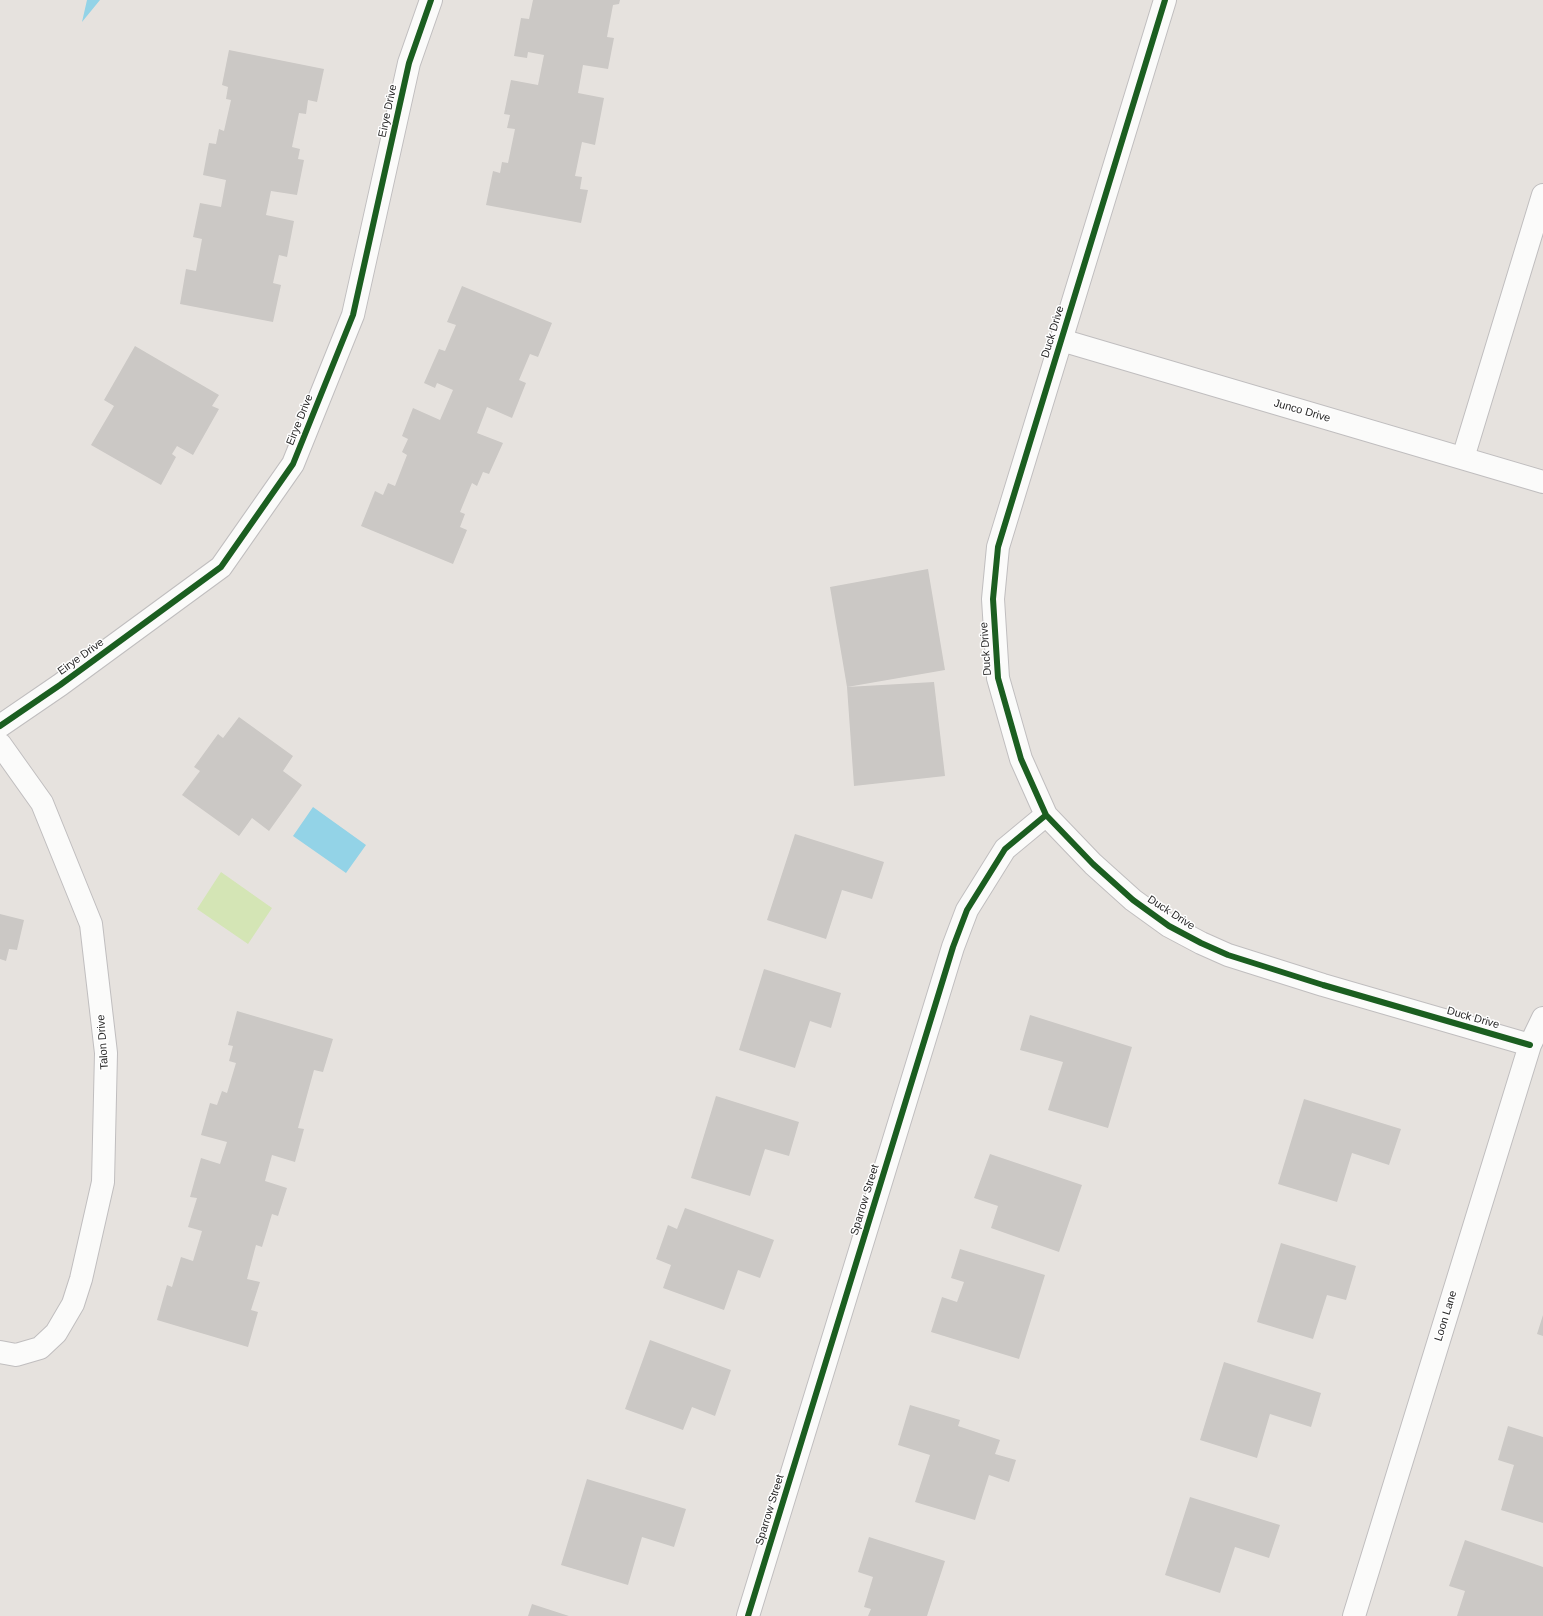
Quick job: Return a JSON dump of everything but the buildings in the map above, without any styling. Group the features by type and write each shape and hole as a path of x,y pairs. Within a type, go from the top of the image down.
{"street":[{"name":"Eirye Drive","path":"0,726 60,685 221,567 294,464 353,315 409,63 432,0"},
{"name":"Duck Drive","path":"1165,0 998,547 993,600 998,678 1021,759 1046,815 1093,864 1133,900 1169,926 1228,955 1323,985 1530,1045"},
{"path":"1463,458 1543,195"},
{"name":"Junco Drive","path":"1061,340 1543,482"},
{"name":"Talon Drive","path":"0,744 42,803 91,924 106,1053 103,1182 81,1279 73,1304 56,1333 40,1348 16,1354 0,1352"},
{"name":"Sparrow Street","path":"748,1616 953,947 967,910 1005,850 1046,815"},
{"name":"Loon Lane","path":"1354,1616 1530,1045 1543,1018"}],"green space":[{"path":"221,872 272,908 248,944 197,909"}],"water":[{"path":"87,0 100,0 82,22"},
{"path":"313,807 366,845 346,873 293,836"}],"cycle path":[{"path":"0,726 60,685 221,567 293,464 353,315 409,63 431,0"},
{"path":"1165,0 998,547 993,599 998,678 1021,759 1046,815 1093,864 1133,900 1169,926 1228,955 1323,985 1530,1045"},
{"path":"748,1616 953,947 967,910 1005,849 1046,815"}]}
